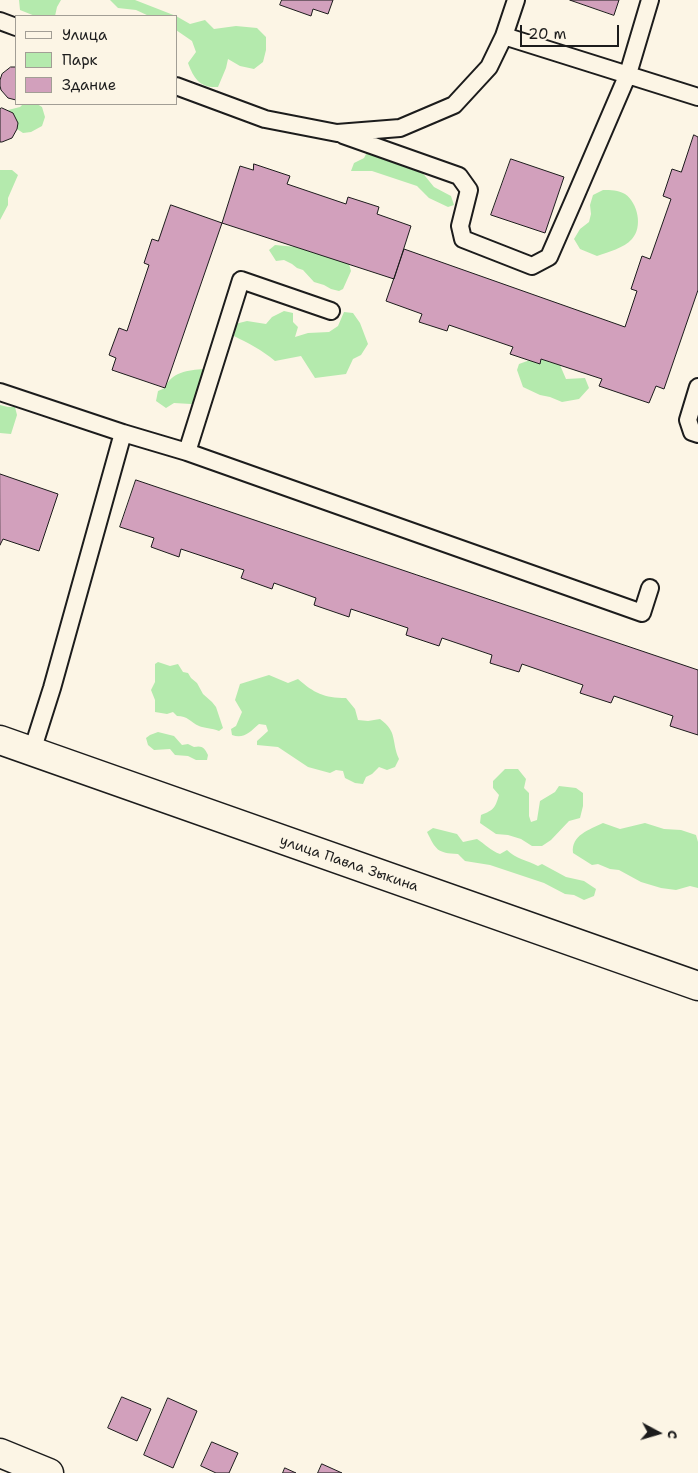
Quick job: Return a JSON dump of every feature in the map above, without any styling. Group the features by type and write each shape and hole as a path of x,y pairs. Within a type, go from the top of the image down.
{"main road":[{"name":"улица Павла Зыкина","path":"0,740 698,986"},
{"path":"0,1453 49,1473"}],"lane":[{"path":"337,133 400,128 454,105 489,67 504,36 516,0"},
{"path":"178,87 265,119 337,133 459,176 469,190 460,226 464,239 532,266 549,257 628,74 650,0"},
{"path":"0,21 15,27"},
{"path":"504,36 698,96"},
{"path":"187,452 241,280 331,311"},
{"path":"698,386 688,420 692,432 698,434"},
{"path":"0,392 187,452 642,613 650,588"},
{"path":"32,752 52,688 123,433"}],"green space":[{"path":"19,0 61,0 55,15 32,15 20,10"},
{"path":"110,0 135,0 173,15 147,15 136,10 118,8"},
{"path":"178,17 190,24 205,20 214,29 236,26 257,28 266,37 266,50 263,62 254,69 240,66 228,59 218,87 212,87 202,84 195,78 188,63 196,52 192,41 178,31"},
{"path":"22,105 39,105 42,107 45,117 42,126 31,132 23,133 17,129 16,118 8,110"},
{"path":"367,152 391,158 392,163 403,164 421,171 434,187 451,196 454,205 448,207 429,198 417,186 372,171 351,171 354,163 364,158"},
{"path":"0,170 12,170 18,175 8,198 8,205 0,220"},
{"path":"603,190 612,190 625,194 636,209 638,222 635,234 629,242 597,256 580,249 574,239 580,229 589,222 591,214 590,205 593,195"},
{"path":"275,245 296,247 349,264 351,271 343,289 339,291 314,282 303,270 284,260 276,261 269,250"},
{"path":"284,311 293,313 293,322 298,327 295,337 308,333 329,332 338,326 344,312 353,313 360,323 368,344 361,355 353,359 346,374 315,378 301,356 275,361 260,350 234,336 235,324 247,321 266,324 272,317"},
{"path":"541,359 560,365 566,379 585,378 589,388 579,399 562,402 523,387 517,370 519,364 530,360 540,364"},
{"path":"204,369 199,401 191,404 174,403 166,408 156,401 158,391 165,388 171,378 186,371"},
{"path":"0,405 15,407 17,415 11,434 0,433"},
{"path":"158,662 170,666 178,664 183,672 188,673 197,683 203,694 216,707 223,728 219,731 201,727 186,718 177,716 173,712 167,714 155,712 155,700 151,690 155,682 155,664"},
{"path":"269,675 288,683 298,679 320,694 346,698 355,709 358,720 380,719 392,733 399,759 395,767 387,770 379,767 366,777 363,784 355,783 345,778 343,771 336,770 330,773 308,767 278,747 257,745 257,741 268,731 266,725 259,724 250,732 240,736 232,735 231,729 236,726 242,712 235,700 240,684"},
{"path":"158,732 174,736 182,745 188,744 203,748 208,755 207,760 196,760 188,756 175,755 170,749 154,750 148,745 146,738"},
{"path":"505,769 518,769 526,779 524,788 529,793 529,816 531,822 537,820 540,801 555,792 559,786 576,788 583,793 583,806 580,818 569,821 551,840 542,846 532,846 521,839 496,834 480,823 481,815 495,806 499,795 493,788 493,781"},
{"path":"603,823 620,829 645,823 696,835 698,842 698,888 690,886 676,890 661,888 641,882 619,870 610,869 598,864 592,865 573,853 573,847 578,837"},
{"path":"433,828 457,834 463,842 477,839 500,854 507,850 538,866 542,864 566,877 584,881 596,889 594,896 584,900 574,895 565,894 544,883 490,865 465,861 458,854 441,851 435,847 427,832"}],"building":[{"path":"282,0 333,0 328,14 313,9 311,16 280,5"},
{"path":"570,0 619,0 614,15"},
{"path":"11,67 15,67 15,100 8,98 1,90 0,80 2,74"},
{"path":"2,108 13,113 18,123 12,138 0,142 0,109"},
{"path":"694,135 698,137 698,290 664,389 656,386 649,403 599,386 602,379 541,359 540,364 510,354 513,347 449,325 447,331 419,322 422,314 386,301 404,249 625,327 637,291 631,289 642,256 650,259 671,199 663,196 672,169 681,172"},
{"path":"511,159 564,177 545,233 491,215"},
{"path":"254,164 290,176 287,184 346,204 348,197 379,207 377,214 411,226 394,279 222,223 240,166 253,170"},
{"path":"171,205 222,223 165,388 112,370 116,358 109,355 119,328 127,331 149,265 144,263 152,239 158,241"},
{"path":"0,474 58,494 39,551 3,539 0,545"},
{"path":"136,480 698,670 698,735 670,726 673,716 614,696 611,703 580,693 583,685 522,664 519,672 490,663 492,655 442,638 439,646 406,635 408,628 351,609 349,617 314,605 316,598 274,583 272,589 241,578 244,570 181,549 179,557 151,547 154,538 120,527"},
{"path":"122,1397 151,1409 137,1441 108,1428"},
{"path":"168,1398 197,1411 173,1468 144,1455"},
{"path":"212,1442 238,1453 229,1473 216,1473 201,1466"},
{"path":"322,1464 342,1473 318,1473"},
{"path":"285,1468 296,1473 283,1473"}]}
